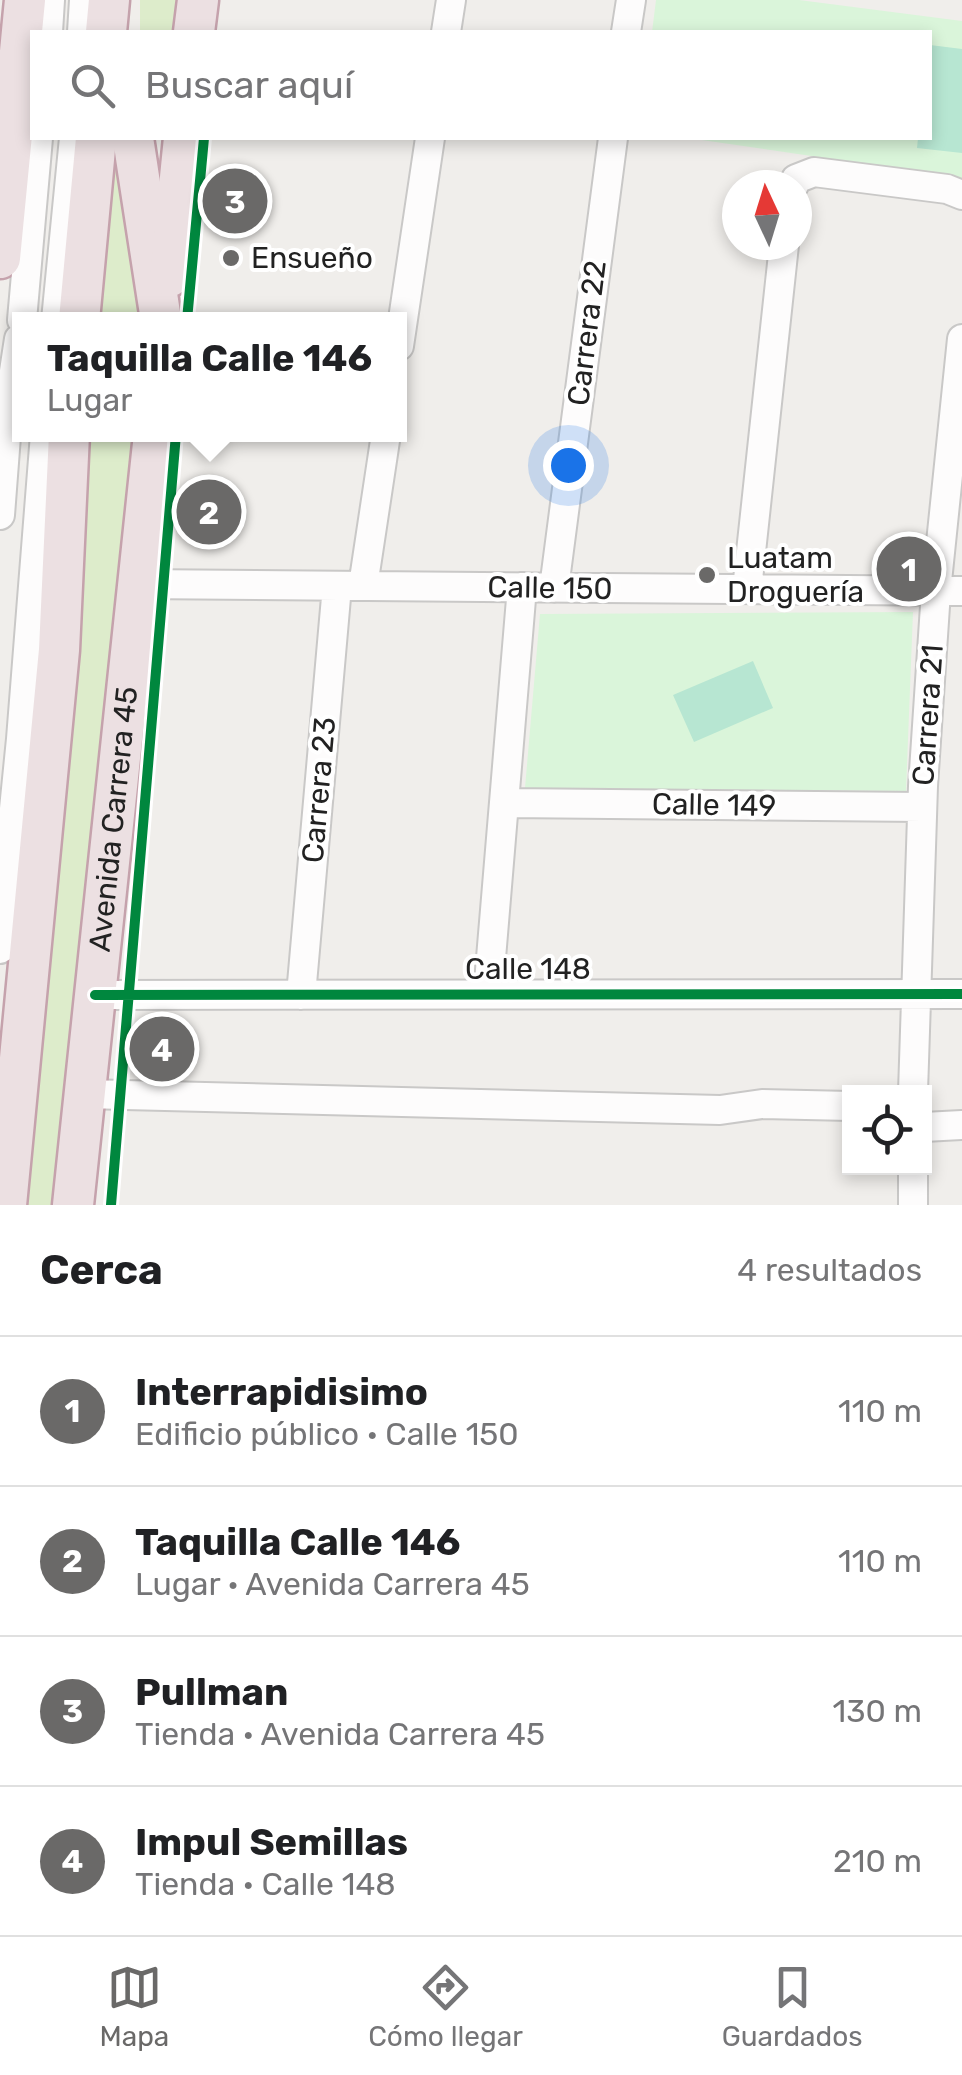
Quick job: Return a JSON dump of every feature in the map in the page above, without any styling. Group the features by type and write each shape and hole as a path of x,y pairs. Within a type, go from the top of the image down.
{"highway":[{"path":"0,258 25,0"},
{"path":"106,30 109,0"},
{"path":"124,0 126,30"},
{"path":"194,30 198,0"},
{"path":"80,312 96,140"},
{"path":"133,140 162,312"},
{"path":"164,312 184,140"},
{"path":"6,1205 59,650 68,442"},
{"name":"Avenida Carrera 45","path":"73,1205 153,442"}],"street":[{"path":"48,30 50,0"},
{"path":"82,30 84,0"},
{"path":"446,30 451,0"},
{"path":"626,30 630,0"},
{"path":"23,312 38,140"},
{"path":"57,312 74,140"},
{"path":"404,312 430,140"},
{"name":"Carrera 22","path":"554,588 613,140"},
{"path":"812,173 962,195"},
{"path":"747,590 782,260"},
{"name":"Carrera 21","path":"913,1085 922,807 949,591 962,340"},
{"path":"0,515 12,384"},
{"path":"0,949 23,723 44,442"},
{"name":"Carrera 23","path":"301,994 350,586 384,442"},
{"name":"Calle 150","path":"138,584 949,591"},
{"path":"488,994 522,588"},
{"name":"Calle 149","path":"506,803 922,807"},
{"name":"Calle 148","path":"95,994 962,994"},
{"path":"84,1094 702,1109 762,1104 842,1106"},
{"path":"932,1127 962,1125"},
{"path":"913,1175 913,1205"}],"green space":[{"path":"140,0 184,0 181,30 140,30"},
{"path":"656,0 799,0 962,21 962,178 702,140 932,140 932,30 652,30"},
{"path":"932,45 962,49 962,153 917,148 918,140 932,140"},
{"path":"116,149 148,312 101,312"},
{"path":"91,442 140,442 63,1205 26,1205 78,656"},
{"path":"913,612 906,791 525,788 540,614"},
{"path":"753,661 773,708 694,742 673,695"}],"cycle path":[{"path":"188,312 204,140"},
{"path":"111,1205 175,442"},
{"path":"95,995 962,994"}],"place":[{"name":"Pullman","path":"235,201"},
{"name":"Ensueño","path":"231,258"},
{"name":"Taquilla Calle 146","path":"209,512"},
{"name":"Interrapidisimo","path":"909,569"},
{"name":"Luatam Droguería","path":"707,575"},
{"name":"Impul Semillas","path":"162,1049"}]}
